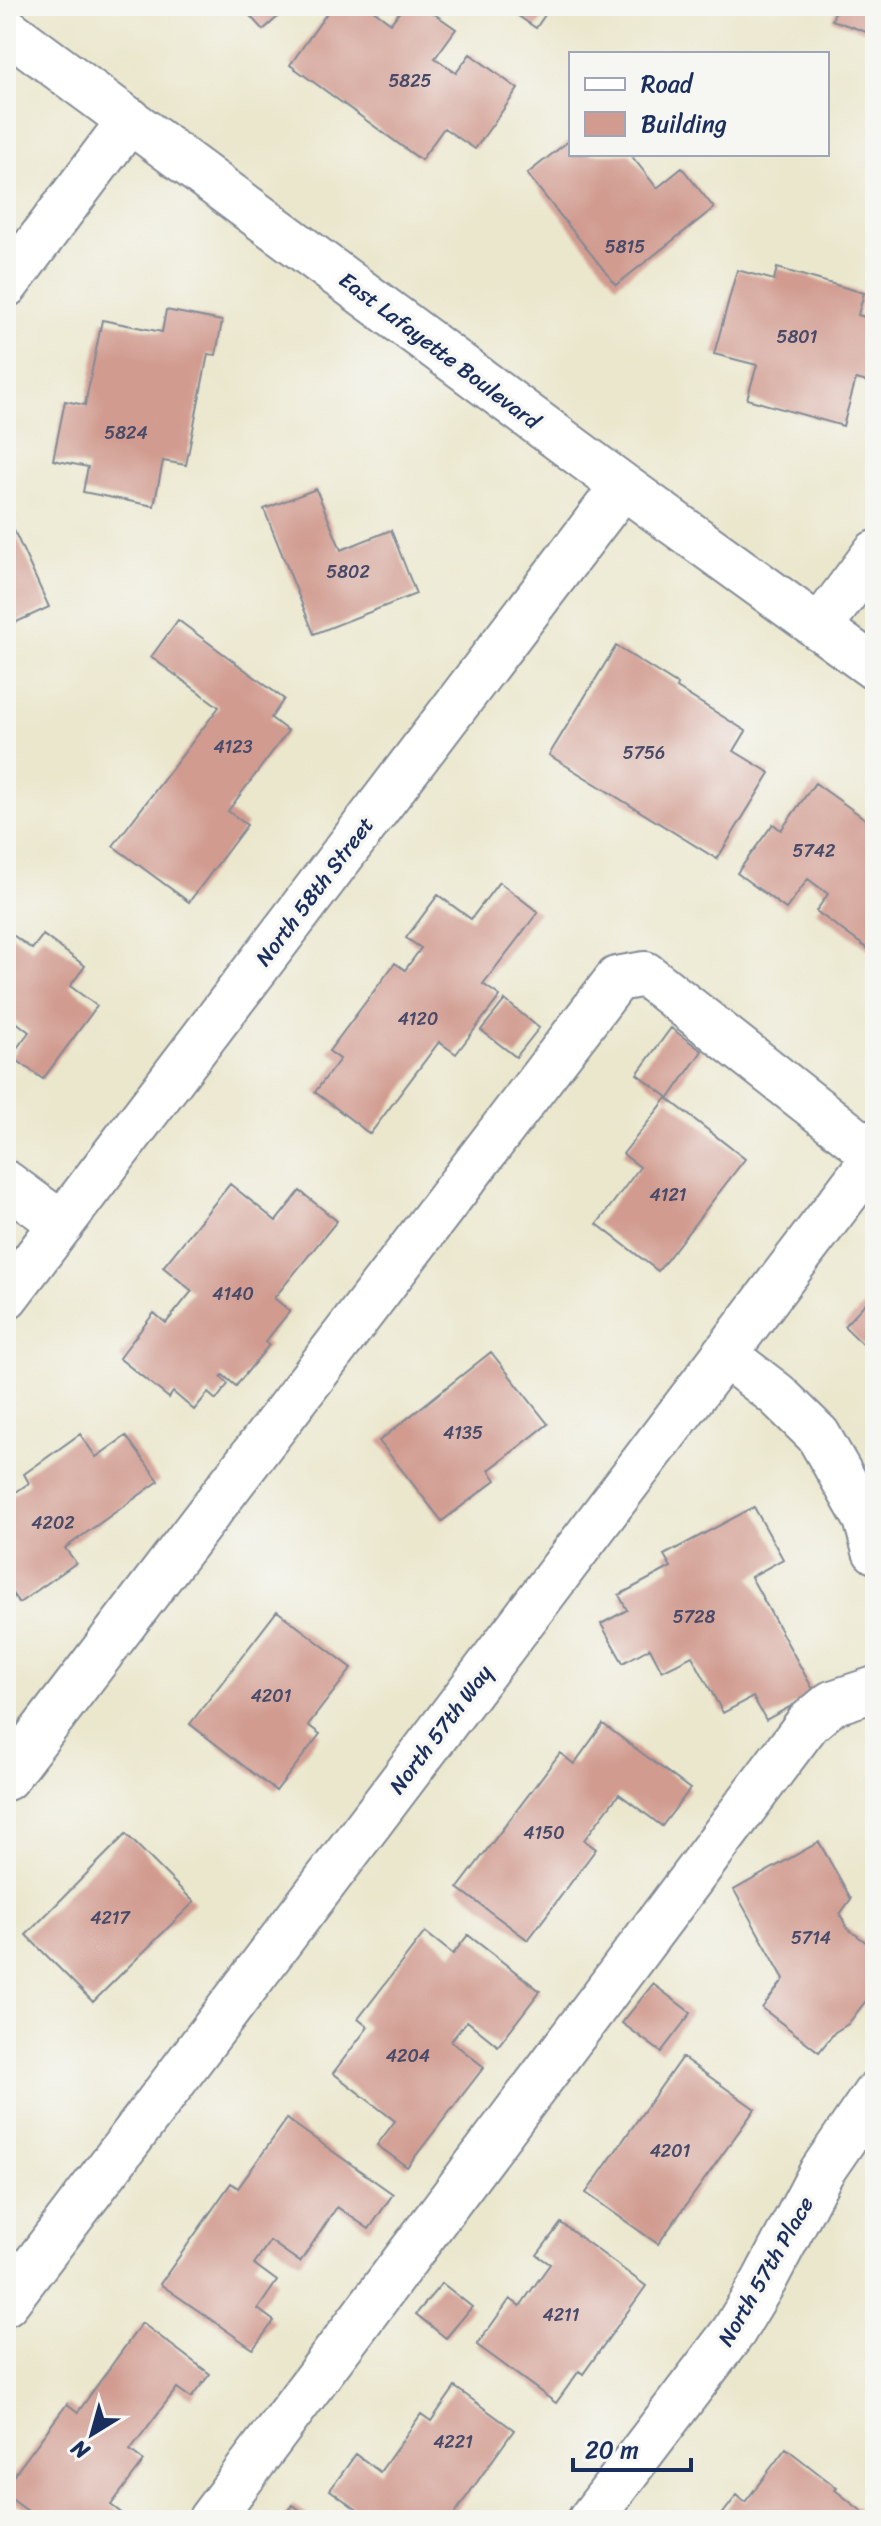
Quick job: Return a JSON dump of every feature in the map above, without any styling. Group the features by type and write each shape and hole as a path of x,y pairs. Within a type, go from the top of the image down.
{"street":[{"name":"East Lafayette Boulevard","path":"6,29 623,486 875,668"},
{"path":"6,285 130,120"},
{"name":"North 58th Street","path":"6,1297 623,486"},
{"path":"819,628 875,553"},
{"path":"6,1778 617,979 645,974 875,1155"},
{"name":"North 57th Way","path":"6,2303 875,1155"},
{"path":"6,1183 62,1224"},
{"path":"724,1354 776,1394 818,1435 866,1519 875,1551"},
{"path":"210,2520 808,1723 832,1703 875,1689"},
{"name":"North 57th Place","path":"590,2520 734,2331 822,2171 868,2119"}],"building":[{"path":"241,6 290,6 263,30"},
{"path":"332,6 368,6 391,23 404,6 423,6 456,29 435,58 456,73 470,54 518,89 475,149 444,128 421,160 290,65"},
{"path":"504,6 551,6 536,28"},
{"path":"837,6 875,6 875,35 832,20"},
{"path":"569,141 569,156 632,156 657,188 682,168 714,208 616,285 527,174"},
{"path":"777,268 864,293 858,315 875,320 875,384 856,379 843,426 747,399 757,365 714,354 737,270 774,280"},
{"path":"166,310 222,321 216,355 208,354 186,465 163,461 154,506 83,492 88,467 53,460 65,401 85,405 102,320 162,332"},
{"path":"316,489 341,550 391,530 416,594 314,634 264,509"},
{"path":"6,513 49,607 6,627"},
{"path":"178,620 284,699 271,718 288,731 228,811 247,825 189,902 113,846 219,707 151,657"},
{"path":"616,646 746,731 734,751 770,773 717,859 549,755"},
{"path":"815,783 875,826 875,954 816,911 828,894 808,879 786,909 737,873 773,824 781,830"},
{"path":"499,882 538,912 483,984 500,996 456,1054 439,1042 370,1134 315,1092 340,1059 329,1051 395,963 405,970 421,948 406,938 438,895 471,919"},
{"path":"6,930 32,949 43,935 85,966 70,986 97,1006 43,1079 11,1056 29,1032 6,1014"},
{"path":"505,1000 539,1028 516,1057 481,1030"},
{"path":"671,1028 702,1051 669,1098 637,1074"},
{"path":"667,1098 745,1159 658,1271 597,1224 640,1167 623,1154"},
{"path":"230,1184 276,1221 300,1191 337,1221 274,1298 290,1311 265,1342 269,1345 236,1386 223,1375 221,1377 228,1384 216,1400 208,1393 194,1410 173,1392 169,1398 119,1358 154,1313 166,1323 192,1291 163,1267"},
{"path":"875,1293 875,1356 844,1326"},
{"path":"491,1352 548,1424 489,1470 496,1480 442,1521 379,1441"},
{"path":"80,1434 96,1457 126,1436 159,1481 65,1548 76,1563 19,1603 6,1585 6,1499 29,1483 24,1474"},
{"path":"754,1507 783,1559 751,1577 815,1693 766,1720 753,1697 723,1713 692,1656 662,1671 650,1648 623,1663 601,1624 627,1610 619,1595 671,1567 664,1555"},
{"path":"277,1611 352,1668 308,1725 320,1734 276,1791 190,1724"},
{"path":"603,1724 690,1789 662,1826 619,1794 584,1840 596,1849 528,1940 458,1888 560,1753 574,1764"},
{"path":"126,1834 194,1902 93,2002 26,1935"},
{"path":"819,1842 851,1899 840,1914 847,1928 875,1949 875,1989 848,2024 835,2032 819,2052 762,2008 784,1979 734,1890"},
{"path":"425,1932 453,1954 468,1935 540,1991 498,2046 467,2021 451,2041 484,2067 407,2167 377,2145 395,2121 333,2073 368,2027 358,2019"},
{"path":"653,1984 691,2013 661,2052 622,2023"},
{"path":"682,2057 755,2109 658,2244 586,2193"},
{"path":"287,2119 393,2194 369,2229 337,2207 300,2262 270,2241 254,2264 277,2281 258,2309 274,2321 253,2349 160,2284 231,2183 238,2188"},
{"path":"561,2223 646,2286 583,2374 579,2371 556,2403 477,2345 510,2299 520,2306 550,2264 537,2255"},
{"path":"442,2283 472,2307 446,2338 416,2314"},
{"path":"142,2323 210,2374 191,2398 177,2388 130,2450 144,2461 111,2505 131,2520 40,2520 6,2495 6,2486 67,2404 78,2412"},
{"path":"875,2335 875,2356 865,2349"},
{"path":"455,2387 514,2430 450,2520 371,2520 330,2490 356,2454 380,2472 421,2414 431,2421"},
{"path":"786,2448 873,2520 718,2520 737,2495 745,2502"},
{"path":"293,2505 314,2520 282,2520"}]}
